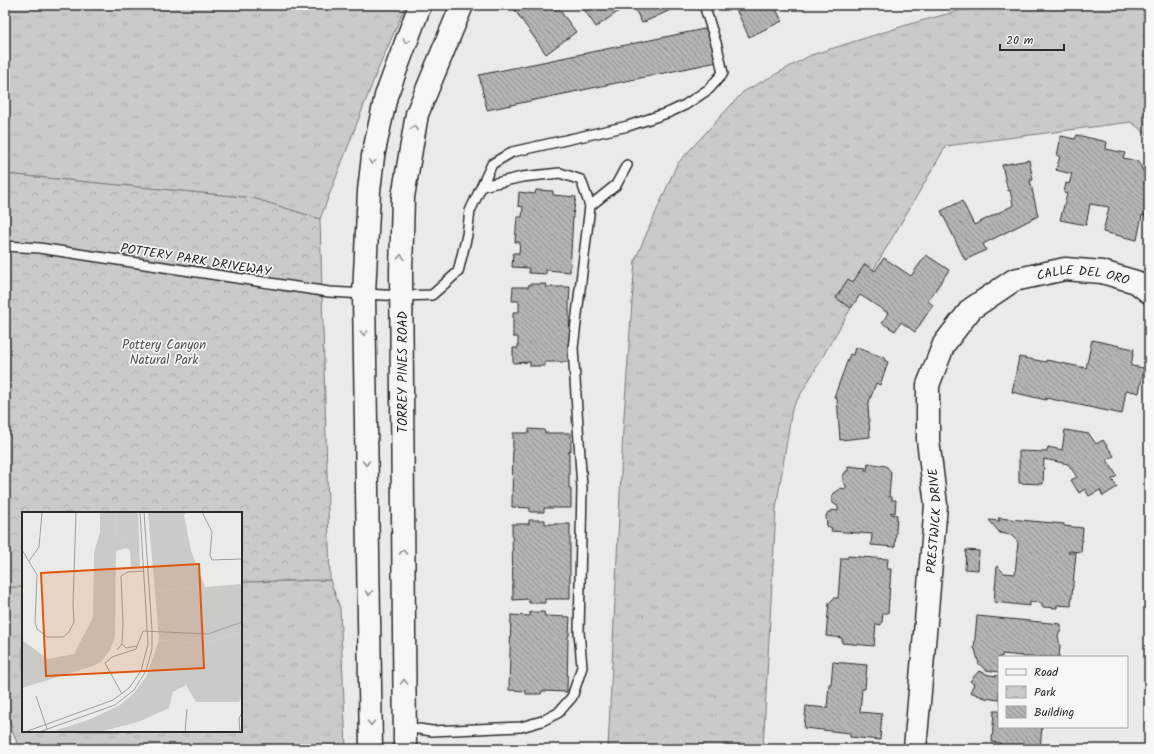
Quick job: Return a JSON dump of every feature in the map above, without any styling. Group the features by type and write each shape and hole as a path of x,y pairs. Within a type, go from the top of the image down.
{"main road":[{"name":"TORREY PINES ROAD","path":"405,749 383,295 369,191 373,156 386,96 420,5"},
{"name":"TORREY PINES ROAD","path":"371,749 383,295 401,271 403,197 417,114 462,5"},
{"name":"CALLE DEL ORO","path":"1014,280 1065,269 1102,272 1136,282 1149,292"},
{"name":"PRESTWICK DRIVE","path":"915,749 936,505 928,440 928,386 944,344 971,309 1014,280"}],"lane":[{"name":"POTTERY PARK DRIVEWAY","path":"5,246 39,248 329,292 383,295 432,295 458,272 468,235 470,210 492,164 512,152 628,126 675,110 686,105 709,88 723,73 717,46 704,5"},
{"path":"590,206 616,185 627,165"},
{"path":"405,728 432,731 521,727 542,722 558,713 572,697 582,667 579,632 582,488 573,348 590,206 581,180 560,172 522,177 482,186"}],"green space":[{"path":"5,5 406,5 376,74 320,219 253,198 5,174"},
{"path":"981,5 1149,5 1149,136 1131,122 946,146 792,409 776,509 763,749 608,749 623,430 635,260 677,164 743,92 811,55 913,23"},
{"name":"Pottery Canyon Natural Park","path":"5,174 253,198 320,219 330,580 242,582 242,512 22,512 22,587 5,587"},
{"path":"330,580 340,608 346,749 19,749 5,709 5,587 22,587 22,732 242,732 242,582"}],"building":[{"path":"519,5 556,5 576,32 546,54 514,9"},
{"path":"581,5 625,5 626,6 596,27"},
{"path":"633,5 673,5 675,8 642,23"},
{"path":"734,5 774,5 782,21 749,37"},
{"path":"709,28 717,62 487,110 479,75"},
{"path":"1077,135 1107,142 1106,149 1125,153 1123,158 1137,161 1146,178 1149,179 1149,212 1148,217 1142,215 1137,240 1103,232 1109,207 1090,204 1086,225 1060,220 1067,194 1064,193 1066,183 1069,184 1072,174 1056,170 1060,156 1057,156 1061,136 1075,139"},
{"path":"1029,160 1033,180 1030,180 1038,216 983,244 986,250 965,260 941,211 962,201 974,225 1012,206 1013,204 1010,190 1008,191 1002,165"},
{"path":"536,190 553,191 553,195 576,197 573,215 570,272 546,270 546,274 529,273 529,268 512,267 513,253 519,253 520,242 515,242 517,217 522,217 523,207 518,206 519,192 535,194"},
{"path":"926,255 949,270 928,301 933,305 915,332 901,322 895,331 882,323 888,313 860,295 851,308 836,298 848,279 853,282 865,264 875,271 884,258 911,276"},
{"path":"529,284 547,284 546,287 570,287 570,362 545,362 545,366 530,366 530,362 513,363 513,348 518,348 518,337 513,337 513,312 519,312 519,301 512,301 513,287 529,287"},
{"path":"1092,340 1134,349 1131,366 1144,368 1139,393 1126,390 1122,414 1012,392 1019,357 1046,362 1046,360 1086,368"},
{"path":"855,347 885,358 884,360 888,362 880,385 876,383 868,405 870,437 840,440 837,398 834,397 850,354 853,355"},
{"path":"529,429 544,430 545,433 571,433 571,451 569,451 569,488 571,488 571,508 544,508 544,512 530,512 530,508 512,507 513,433 529,433"},
{"path":"1065,430 1089,434 1096,444 1103,440 1114,456 1107,460 1117,476 1112,479 1117,487 1103,496 1100,490 1089,496 1085,489 1079,493 1071,480 1077,477 1068,464 1044,459 1043,484 1019,483 1019,451 1047,452 1048,447 1062,450"},
{"path":"868,463 886,466 891,472 889,497 892,497 892,500 896,500 895,513 891,512 891,514 897,515 895,547 871,545 872,534 831,531 832,528 827,526 826,516 828,512 831,512 831,510 838,511 838,506 832,501 833,494 840,488 846,489 846,485 843,482 843,476 846,471 848,471 848,466 866,468 865,471 867,471"},
{"path":"998,518 1064,524 1064,526 1083,528 1081,552 1069,551 1068,553 1076,553 1071,606 1057,605 1057,608 1042,607 1042,603 1030,602 1030,606 994,602 997,566 1004,573 1015,574 1018,542 1011,535 1000,533 989,520 1000,521"},
{"path":"529,520 545,520 545,524 570,524 570,599 545,599 545,603 529,603 529,599 513,600 512,524 529,524"},
{"path":"966,550 979,551 978,570 965,569"},
{"path":"848,556 888,559 887,569 891,569 888,613 883,613 881,625 876,624 874,646 842,643 842,638 826,636 829,603 834,598 838,598 841,558 848,558"},
{"path":"530,612 544,612 545,616 570,617 568,636 567,692 542,691 541,694 526,694 526,691 509,690 511,615 530,616"},
{"path":"977,616 1061,624 1061,630 1058,636 1060,646 1059,656 1023,656 1002,654 1002,656 998,656 998,672 986,670 979,664 974,649"},
{"path":"833,662 867,665 865,689 862,689 860,712 882,714 880,740 850,737 850,733 804,728 806,706 827,708"},
{"path":"979,671 989,675 998,676 998,700 985,698 970,692 974,684 970,681"},
{"path":"994,711 998,711 998,728 1042,728 1040,749 999,749 1000,743 992,742"}]}
